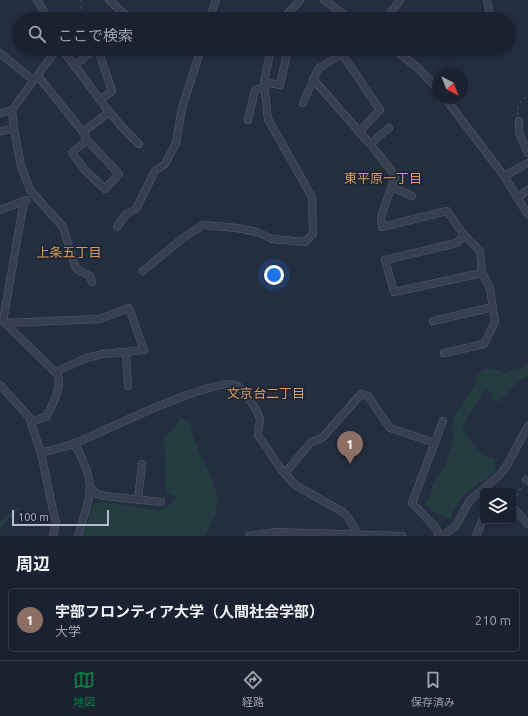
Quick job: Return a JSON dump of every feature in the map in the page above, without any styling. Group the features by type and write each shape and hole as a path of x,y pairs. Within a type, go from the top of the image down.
{"street":[{"path":"37,0 44,12"},
{"path":"109,0 122,12"},
{"path":"212,12 216,0"},
{"path":"289,12 300,0"},
{"path":"324,0 340,12"},
{"path":"391,12 400,0"},
{"path":"487,0 490,12"},
{"path":"0,53 35,78 83,132 87,140 119,174 105,189 85,170 72,153 87,140"},
{"path":"0,113 12,110 52,56"},
{"path":"67,56 109,112 139,144"},
{"path":"75,65 87,56"},
{"path":"100,56 112,91 101,100"},
{"path":"117,227 126,214 136,209 155,171 164,164 176,143 182,108 198,56"},
{"path":"143,271 183,238 203,226 237,228 257,232 272,239 298,242 305,242 310,239 313,234 312,197 289,154 271,127 268,119 264,84 270,56"},
{"path":"248,120 255,90 264,84 280,86 286,56"},
{"path":"303,103 318,69 338,56"},
{"path":"348,56 380,110 359,132"},
{"path":"403,56 418,68 432,83"},
{"path":"313,79 370,144 395,177 381,218 382,227 447,211 464,235 480,251 482,273 490,288 495,322 484,344 444,353"},
{"path":"450,104 504,176 528,215"},
{"path":"12,110 21,166 33,195 41,201 63,227 75,266 78,270 90,276 92,282"},
{"path":"83,132 109,112"},
{"path":"519,121 519,133 528,153"},
{"path":"370,144 389,128"},
{"path":"0,131 14,129"},
{"path":"504,176 528,163"},
{"path":"392,187 412,196"},
{"path":"518,197 528,190"},
{"path":"0,210 24,201 33,195"},
{"path":"24,201 2,321 56,372 60,380 59,387 47,416 31,422"},
{"path":"464,235 457,243 386,260 394,292 482,273"},
{"path":"433,321 493,307"},
{"path":"4,323 99,319 129,308 144,350 103,354 86,358 56,372"},
{"path":"126,352 128,386"},
{"path":"0,384 23,408 31,422 41,453 56,522 53,536"},
{"path":"41,453 74,443 166,404 221,384 229,384 241,389 258,414 260,420 258,435 261,441 295,485 304,492 343,512 348,517 357,534"},
{"path":"285,473 311,442 322,438 361,394 368,396 390,428 435,443"},
{"path":"443,421 412,503 436,528 440,536 455,527 470,500 500,475 508,465 528,426"},
{"path":"74,443 89,475 91,488 87,510 78,536"},
{"path":"138,500 142,464"},
{"path":"91,488 97,494 161,502"},
{"path":"516,511 528,524"},
{"path":"476,536 481,524"},
{"path":"250,536 265,532 402,536"}],"path":[{"path":"81,0 82,12"},
{"path":"519,121 518,106 524,98 528,97"},
{"path":"516,497 527,481"}],"green space":[{"path":"528,362 528,376 519,381 499,402 492,399 491,391 485,390 462,427 466,435 484,456 494,459 496,472 465,494 458,503 450,520 433,511 426,505 436,477 442,472 450,451 453,437 452,424 455,414 474,387 477,375 484,369 495,369 505,373 521,368"},
{"path":"181,418 190,422 192,433 214,483 217,504 216,512 205,536 83,536 93,505 102,502 159,510 168,507 176,497 166,492 164,437 172,430"},
{"path":"16,508 20,508 4,523 0,531 0,522"}],"place":[{"name":"宇部フロンティア大学（人間社会学部）","path":"350,464"}],"district":[{"name":"東平原一丁目","path":"383,178"},
{"name":"上条五丁目","path":"69,252"},
{"name":"文京台二丁目","path":"266,393"}]}
